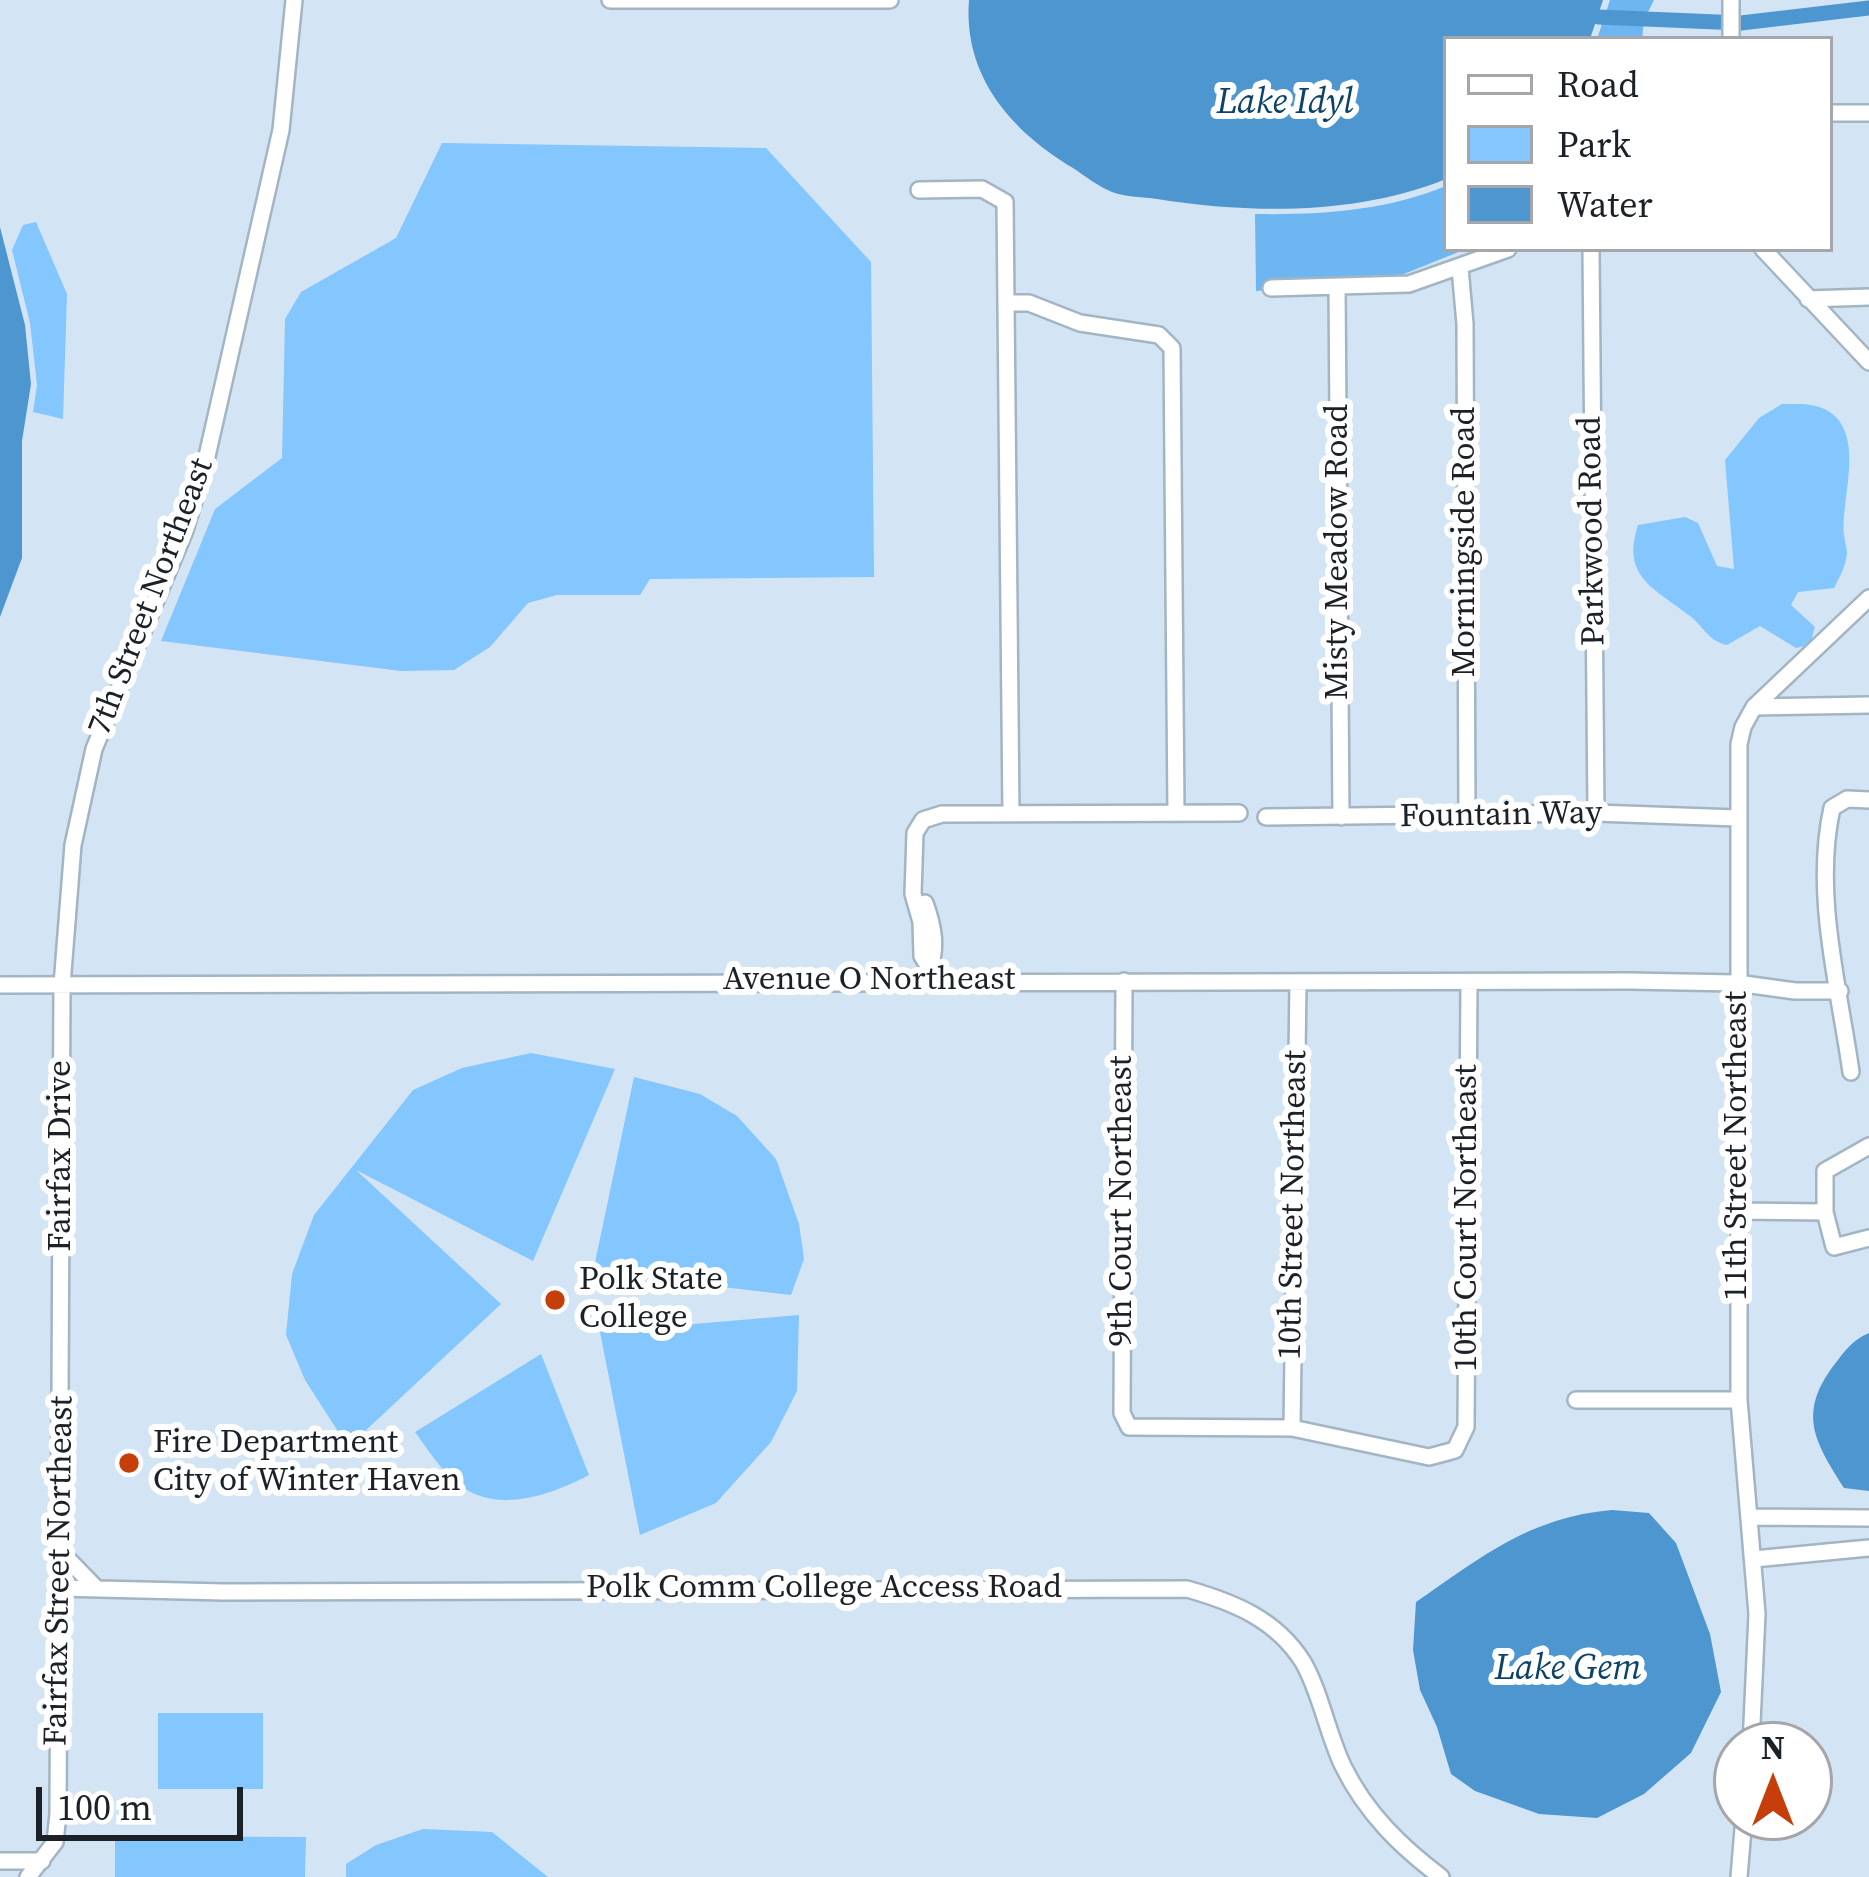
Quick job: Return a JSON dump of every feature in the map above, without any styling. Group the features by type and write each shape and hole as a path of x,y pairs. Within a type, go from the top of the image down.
{"street":[{"name":"7th Street Northeast","path":"62,985 73,845 85,779 108,712 184,533 205,465 281,130 295,0"},
{"path":"610,0 890,0"},
{"path":"1731,0 1731,36"},
{"path":"1833,113 1869,113"},
{"path":"920,190 982,189 1005,202 1011,814"},
{"path":"1271,288 1409,284 1500,252"},
{"name":"Parkwood Road","path":"1591,252 1596,813"},
{"path":"1766,252 1869,362"},
{"name":"Morningside Road","path":"1460,268 1465,324 1467,817"},
{"name":"Misty Meadow Road","path":"1337,287 1341,817"},
{"path":"1808,299 1869,297"},
{"path":"1007,303 1029,303 1080,323 1159,334 1172,348 1176,813"},
{"path":"1754,707 1869,598"},
{"path":"1754,707 1869,705"},
{"name":"11th Street Northeast","path":"1753,1721 1757,1679 1754,1559 1738,1400 1736,818 1739,744 1754,707"},
{"path":"1851,1072 1827,922 1827,830 1832,808 1847,800 1869,800"},
{"path":"929,973 934,929 915,885 915,833 923,820 942,814 1239,812"},
{"name":"Fountain Way","path":"1266,818 1596,813 1736,818"},
{"name":"Avenue O Northeast","path":"0,985 929,973 1124,981 1737,983 1840,992"},
{"name":"9th Court Northeast","path":"1124,981 1122,1413 1129,1427 1292,1428"},
{"name":"10th Street Northeast","path":"1292,1428 1298,982"},
{"name":"10th Court Northeast","path":"1292,1428 1430,1457 1455,1450 1466,1427 1469,983"},
{"name":"Fairfax Drive","path":"62,985 62,1327"},
{"path":"1869,1146 1825,1171 1825,1212 1834,1247 1869,1238"},
{"path":"1738,1211 1825,1212"},
{"name":"Fairfax Street Northeast","path":"28,1877 55,1842 58,1814 62,1327"},
{"path":"1576,1400 1738,1400"},
{"path":"1750,1517 1869,1518"},
{"path":"1754,1559 1869,1548"},
{"path":"58,1549 96,1588"},
{"name":"Polk Comm College Access Road","path":"58,1588 224,1592 1187,1589 1236,1604 1272,1627 1303,1663 1343,1766 1372,1815 1442,1877"},
{"path":"1739,1877 1742,1841"},
{"path":"0,1861 42,1862"}],"green space":[{"path":"442,143 766,148 871,262 874,577 650,579 640,595 557,595 528,603 490,647 454,670 401,671 161,641 215,509 282,458 285,319 301,292 396,238"},
{"path":"36,222 67,294 63,419 33,412 37,385 30,323 12,250 23,225"},
{"path":"1782,404 1823,408 1843,428 1849,457 1845,562 1834,588 1798,592 1791,605 1815,627 1810,645 1796,648 1760,626 1727,645 1644,580 1634,557 1638,525 1685,517 1698,523 1717,566 1734,569 1725,460 1759,418"},
{"path":"531,1053 615,1069 533,1261 356,1170 501,1304 348,1447 305,1380 286,1335 292,1274 314,1215 413,1090 462,1068"},
{"path":"634,1077 700,1094 737,1116 776,1159 799,1224 804,1259 791,1295 593,1272"},
{"path":"799,1315 797,1391 771,1442 716,1503 640,1535 600,1332"},
{"path":"541,1354 589,1475 518,1499 482,1497 465,1489 445,1472 415,1432"},
{"path":"158,1713 263,1713 263,1789 158,1789"},
{"path":"423,1829 492,1832 548,1877 346,1877 346,1864 376,1845"},
{"path":"115,1836 306,1837 305,1877 115,1877"}],"shaded area":[{"path":"1610,0 1654,0 1642,36 1598,36"},
{"path":"1443,187 1443,252 1459,252 1399,276 1256,291 1255,214 1352,210"}],"water":[{"name":"Lake Idyl","path":"969,0 1603,0 1591,36 1443,36 1443,180 1377,199 1303,208 1193,204 1117,194 1097,184 1050,153 1011,119 983,77 969,28"},
{"path":"0,227 25,325 31,384 22,441 22,558 0,617"},
{"path":"1869,1333 1869,1491 1844,1488 1818,1442 1813,1413 1834,1365"},
{"name":"Lake Gem","path":"1612,1510 1649,1513 1676,1543 1710,1634 1721,1692 1691,1753 1644,1794 1597,1818 1539,1814 1475,1791 1451,1774 1420,1690 1413,1650 1416,1602 1531,1530"}],"waterway":[{"path":"1598,17 1741,23 1869,8"}],"place":[{"name":"Polk State College","path":"555,1300"},
{"name":"Fire Department City of Winter Haven","path":"129,1463"}]}
